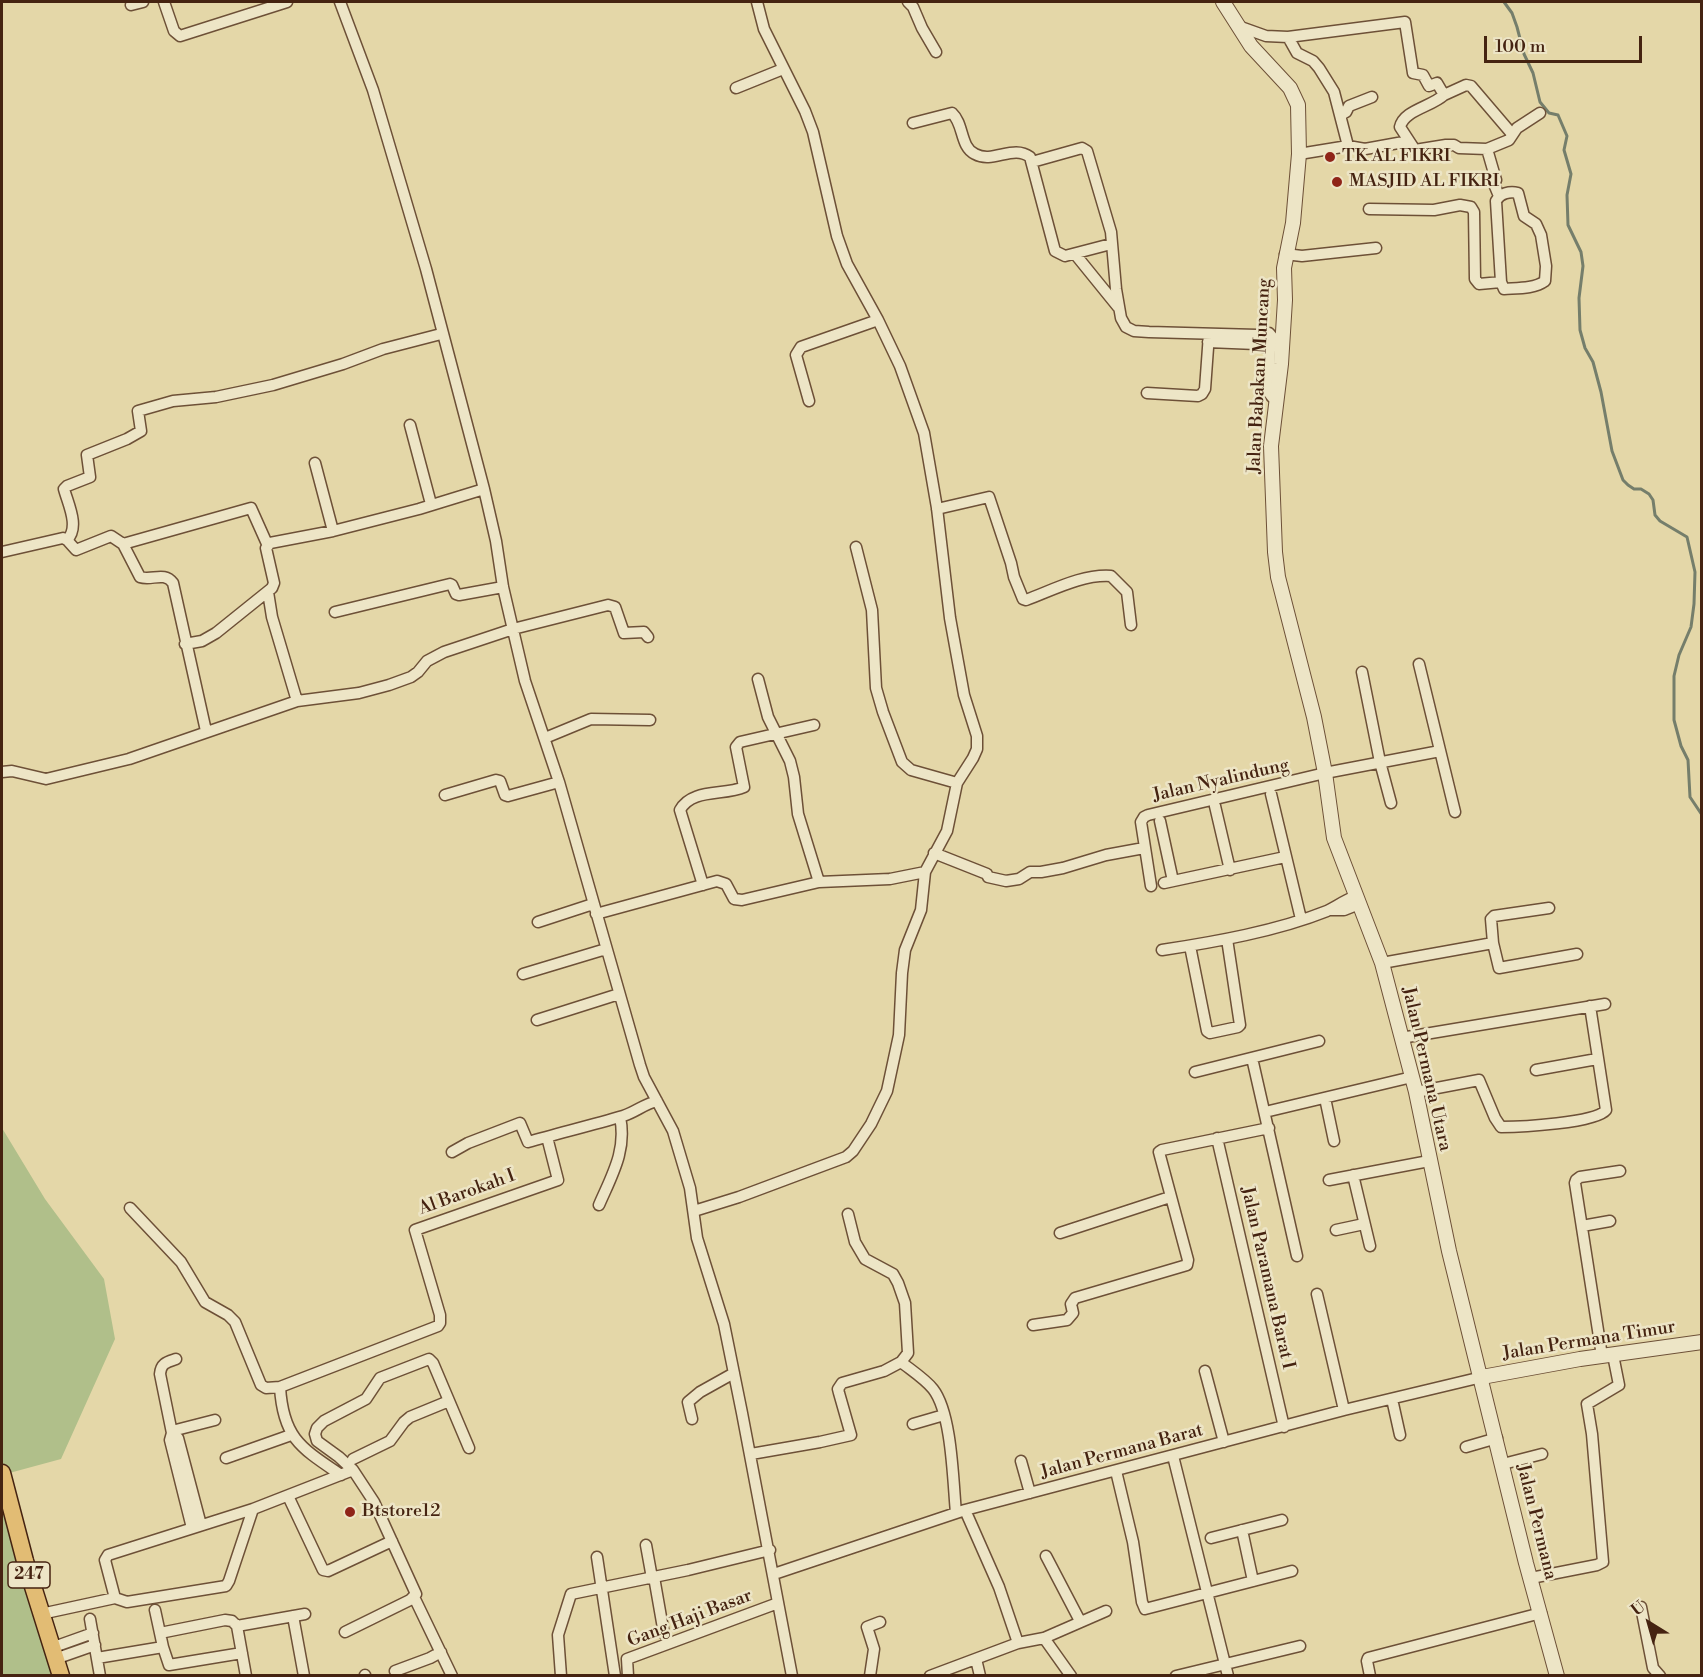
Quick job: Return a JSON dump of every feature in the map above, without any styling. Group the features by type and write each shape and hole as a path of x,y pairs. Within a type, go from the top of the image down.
{"main road":[{"name":"247","path":"2,1473 60,1676"}],"street":[{"path":"131,6 143,2"},
{"path":"164,2 174,31 180,36 287,2"},
{"path":"340,2 372,90 426,269 441,334 484,489 496,541 503,587 525,681 559,782 644,1077 665,1113 679,1147 694,1211 698,1244 724,1324 770,1550 792,1676"},
{"path":"694,1211 839,1161 853,1151 880,1109 887,1090 899,1035 905,950 921,910 925,872 950,821 957,783 977,749 977,736 964,695 950,618 937,509 924,433 900,366 847,264 837,236 813,132 764,29 757,2"},
{"path":"908,2 913,7 936,52"},
{"name":"Jalan Babakan Muncang","path":"1223,2 1251,46 1295,95 1298,105 1299,154 1293,223 1285,254 1281,364 1271,446 1275,552 1278,577 1314,717 1325,773"},
{"path":"1238,26 1266,36 1288,38 1404,21 1407,24 1413,73 1423,75 1429,86 1437,83 1444,95"},
{"path":"1288,38 1297,53 1319,68 1334,92 1348,146"},
{"path":"736,88 783,69"},
{"path":"1512,134 1471,86 1466,85 1444,95 1435,103 1412,112 1402,121 1400,127 1415,150 1446,145 1487,149 1509,140 1512,134 1540,112"},
{"path":"1341,115 1349,106 1372,97"},
{"path":"913,123 952,114 956,117 967,147 972,153 986,158 1011,152 1024,152 1032,162 1055,251 1065,256 1112,244"},
{"path":"1299,154 1348,146 1365,149 1408,141"},
{"path":"1032,162 1086,148 1111,232 1121,318 1126,327 1134,331 1208,338 1257,340 1269,333 1273,344 1270,350 1269,393 1272,398 1276,398"},
{"path":"1487,149 1494,167 1496,180 1494,184 1498,196 1496,201 1501,282 1504,289 1539,285 1545,280 1546,266 1540,231 1536,224 1524,216 1518,193 1498,196"},
{"path":"1369,209 1434,210 1460,205 1471,207 1474,212 1475,279 1479,285 1501,282"},
{"path":"1285,254 1302,256 1376,248"},
{"path":"1075,254 1120,310"},
{"path":"809,401 796,355 798,350 878,320"},
{"path":"67,540 72,534 73,524 64,489 90,477 86,456 141,431 138,411 173,401 216,397 273,385 343,364 383,349 441,334"},
{"path":"1147,393 1198,396 1202,394 1205,389 1208,338"},
{"path":"410,425 431,504"},
{"path":"315,463 333,531"},
{"path":"185,644 202,640 216,633 268,592 274,583 266,548 270,543 333,531 484,489"},
{"path":"937,509 988,497 1023,599 1026,600 1081,579 1098,575 1111,576 1127,592 1131,625"},
{"path":"123,544 250,508 268,546"},
{"path":"2,552 52,540 67,540 76,550 111,536 123,544 140,577 146,579 166,576 171,580 206,731"},
{"path":"856,547 872,610 876,688 902,762 911,770 957,783"},
{"path":"335,612 450,584 459,595 503,587"},
{"path":"268,592 272,617 297,700"},
{"path":"2,772 12,771 46,778 129,759 206,731 260,715 297,700 359,693 389,685 411,677 427,661 444,652 513,629 611,605 615,607 623,632 626,634 644,632 648,638"},
{"path":"1419,664 1455,812"},
{"path":"1362,672 1380,762 1392,803"},
{"path":"758,679 768,717 793,770 798,814 819,882"},
{"path":"545,738 591,719 650,720"},
{"path":"703,885 680,810 688,801 696,797 744,787 736,747 742,740 814,725"},
{"path":"1325,773 1440,751"},
{"name":"Jalan Nyalindung","path":"1144,848 1141,822 1148,815 1325,773"},
{"name":"Jalan Permana Utara","path":"1325,773 1334,838 1382,963 1416,1092 1449,1251 1482,1377"},
{"path":"445,795 496,780 500,781 505,795 508,796 559,782"},
{"path":"1271,794 1301,919"},
{"path":"1215,806 1230,870"},
{"path":"1160,821 1169,882 1285,858"},
{"path":"934,853 987,874 988,877 1006,881 1019,879 1030,872 1064,868 1106,855 1144,848 1151,886"},
{"path":"538,922 723,882 734,899 742,900 819,882 890,879 925,872"},
{"path":"1162,950 1227,939 1329,910 1342,902 1358,900"},
{"path":"1549,908 1494,916 1490,922 1500,968 1577,954"},
{"path":"1190,946 1207,1031 1210,1033 1238,1027 1240,1024 1227,939"},
{"path":"1382,963 1493,943"},
{"path":"523,974 606,949"},
{"path":"537,1020 619,994"},
{"path":"1401,1038 1605,1004"},
{"path":"1416,1092 1479,1080 1497,1124 1501,1127 1569,1122 1599,1116 1606,1110 1590,1006"},
{"path":"1195,1072 1319,1041"},
{"path":"1252,1058 1297,1256"},
{"path":"1536,1070 1597,1059"},
{"path":"1265,1112 1412,1077"},
{"path":"1325,1098 1334,1141"},
{"path":"452,1152 468,1143 520,1123 528,1142 620,1117 638,1111 646,1103 657,1101"},
{"path":"599,1205 619,1160 622,1129 620,1117"},
{"path":"1033,1325 1067,1320 1074,1313 1071,1304 1076,1298 1187,1265 1188,1260 1159,1155 1160,1151 1269,1128"},
{"name":"Al Barokah I","path":"280,1387 438,1326 440,1315 415,1230 559,1179 547,1137"},
{"name":"Jalan Paramana Barat I","path":"1217,1138 1284,1427"},
{"path":"1329,1180 1429,1161"},
{"path":"1531,1578 1603,1562 1587,1404 1619,1385 1607,1356 1582,1226 1576,1180 1580,1177 1620,1171"},
{"path":"1353,1175 1370,1245"},
{"path":"1060,1233 1170,1197"},
{"path":"130,1208 181,1262 205,1302 228,1315 235,1322 261,1385 266,1388 280,1387 281,1404 291,1435 341,1475"},
{"path":"751,1454 851,1435 838,1389 842,1383 884,1371 901,1362 908,1353 905,1303 898,1283 893,1274 865,1259 855,1242 848,1214"},
{"path":"1582,1226 1611,1221"},
{"path":"1336,1230 1364,1224"},
{"path":"1317,1294 1344,1410"},
{"name":"Jalan Permana Timur","path":"1482,1377 1701,1342"},
{"path":"176,1359 160,1367 160,1374 172,1432 170,1440 182,1473 196,1526"},
{"path":"452,1676 414,1597 415,1590 374,1502 353,1465 317,1441 315,1434 324,1421 366,1399 374,1383 380,1378 429,1359 470,1448"},
{"path":"901,1362 932,1388 944,1415 961,1511 999,1587 1018,1643"},
{"path":"1205,1371 1224,1442"},
{"path":"692,1419 688,1402 700,1392 734,1373"},
{"name":"Jalan Permana Barat","path":"774,1574 961,1511 1344,1410 1482,1377"},
{"name":"Jalan Permana","path":"1482,1377 1557,1676"},
{"path":"1392,1399 1401,1435"},
{"path":"115,1598 105,1560 108,1555 253,1509 341,1475 390,1441 410,1417 449,1401"},
{"path":"913,1424 944,1415"},
{"path":"172,1432 215,1420"},
{"path":"226,1458 291,1435"},
{"path":"1466,1447 1497,1438"},
{"path":"1503,1464 1542,1454"},
{"path":"1173,1456 1228,1676"},
{"path":"1021,1461 1030,1493"},
{"path":"1116,1471 1133,1542 1143,1608 1147,1610 1292,1571"},
{"path":"288,1496 323,1570 328,1571 392,1540"},
{"path":"41,1614 115,1598 127,1602 226,1586 230,1581 253,1509"},
{"path":"234,1515 246,1519 248,1523"},
{"path":"1211,1538 1282,1520"},
{"path":"1242,1530 1253,1581"},
{"path":"646,1545 664,1634"},
{"path":"561,1676 558,1635 570,1596 573,1593 770,1550"},
{"path":"1046,1556 1080,1621"},
{"path":"597,1557 615,1676"},
{"path":"345,1632 414,1597"},
{"name":"Gang Haji Basar","path":"628,1676 627,1659 778,1603"},
{"path":"1641,1607 1653,1668 1660,1676"},
{"path":"155,1610 167,1662 174,1666 242,1653"},
{"path":"930,1676 1018,1643 1044,1638 1106,1611"},
{"path":"237,1626 305,1614"},
{"path":"1370,1676 1368,1658 1541,1614"},
{"path":"293,1616 304,1676"},
{"path":"90,1619 100,1676"},
{"path":"160,1633 225,1620 232,1621 237,1626 246,1676"},
{"path":"870,1676 874,1649 867,1627 880,1622"},
{"path":"53,1654 93,1633"},
{"path":"1044,1638 1071,1676"},
{"path":"53,1654 95,1645"},
{"path":"1176,1676 1300,1646"},
{"path":"97,1658 163,1647"},
{"path":"395,1671 441,1652"},
{"path":"976,1659 980,1676"}],"green space":[{"path":"2,1128 45,1199 104,1279 115,1339 61,1459 2,1475"},
{"path":"2,1495 55,1675 2,1675"}],"waterway":[{"path":"1504,2 1512,13 1524,54 1533,73 1540,102 1549,113 1558,115 1567,136 1564,150 1571,174 1567,195 1568,225 1581,252 1583,266 1579,298 1580,330 1585,348 1593,362 1601,392 1612,451 1623,480 1634,489 1641,489 1649,494 1653,500 1655,515 1660,521 1687,537 1695,572 1694,604 1691,627 1679,655 1674,676 1674,720 1681,746 1688,760 1690,797 1702,815"}],"place":[{"name":"TK AL FIKRI","path":"1330,157"},
{"name":"MASJID AL FIKRI","path":"1337,182"},
{"name":"Btstore12","path":"350,1512"}]}
